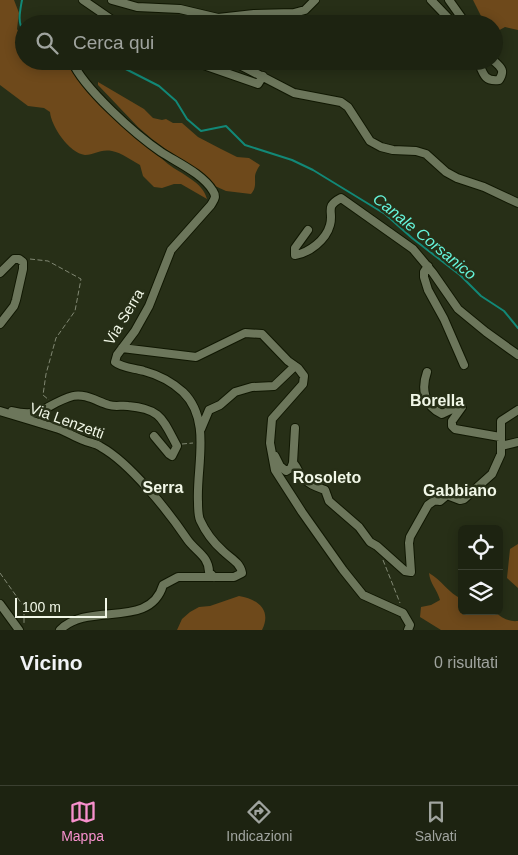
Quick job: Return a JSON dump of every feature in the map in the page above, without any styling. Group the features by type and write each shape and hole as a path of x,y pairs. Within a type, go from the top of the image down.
{"street":[{"path":"83,0 105,15"},
{"path":"112,0 136,8 180,9 205,15"},
{"path":"245,15 294,13 305,10 315,0"},
{"path":"431,0 445,15"},
{"path":"449,0 460,15"},
{"name":"Via Serra","path":"78,70 98,96 137,134 200,178 215,194 211,205 171,250 149,306 115,362 157,375 176,386 190,400 200,429 201,444 197,485 200,520 222,551 241,567 242,573 234,577 214,577"},
{"path":"218,70 258,84 263,76"},
{"path":"251,70 294,93 341,102 352,112 370,141 381,147 393,150 416,151 426,154 446,172 457,178 484,187 518,203"},
{"path":"482,70 485,77 491,81 499,80 503,74 502,70"},
{"path":"308,230 295,248 295,255 306,253 322,240 330,225 330,209 334,202 341,198 413,249 428,266 458,309 518,355"},
{"path":"0,273 14,259 19,259 23,262 14,306 0,324"},
{"path":"428,266 424,272 428,290 444,319 464,364"},
{"path":"122,348 196,357 245,332 262,334 295,366 304,376 303,384 272,419 270,443 275,470 343,570 364,595 403,613 410,625 408,630"},
{"path":"200,429 209,410 220,405 236,392 252,387 274,386 295,366"},
{"path":"427,372 424,380 423,394 435,411 442,414 461,405 462,407 452,421 452,426 455,429 500,442 518,442"},
{"path":"0,410 31,414 44,411 62,399 75,396 88,398 111,406 146,408 156,412 177,446 172,456 154,436"},
{"name":"Via Lenzetti","path":"0,410 60,429 108,451 135,475 169,514 190,543 206,559 209,565 209,572 214,577"},
{"path":"293,463 297,466 301,477 315,487 325,490 329,501 359,527 370,542 405,571 411,572 410,537 428,505 435,500 440,501 447,495 460,500 464,499 492,474 501,454 501,421 518,410"},
{"path":"272,450 280,466 286,470 291,468 295,428"},
{"path":"60,630 85,618 132,613 150,606 160,595 163,585 178,577 214,577"},
{"path":"0,604 19,630"}],"path":[{"path":"19,259 48,260 81,279 75,311 56,338 46,374 43,395 55,404"},
{"path":"177,446 196,443"},
{"path":"377,546 403,613"},
{"path":"0,574 24,607 24,630"}],"shaded area":[{"path":"0,0 14,0 19,13 19,15 15,15 15,70 77,70 142,140 168,164 196,183 205,193 207,199 181,184 162,188 154,187 143,176 140,165 116,152 104,151 85,155 79,153 67,144 57,131 50,112 44,108 28,106 0,85"},
{"path":"473,0 518,0 518,30 503,28 503,15 480,15"},
{"path":"98,82 144,109 153,118 166,119 173,123 182,123 198,137 237,157 249,158 260,165 256,174 253,192 251,194 226,191 215,186 138,127 98,85"},
{"path":"518,544 518,588 507,578 510,549"},
{"path":"429,573 458,596 458,615 499,615 511,621 518,621 518,630 441,630 420,617 421,607 431,605 440,600"},
{"path":"239,596 257,603 264,611 265,623 262,630 177,630 182,619 199,607 210,606"}],"waterway":[{"name":"Canale Corsanico","path":"20,15 22,0"},
{"name":"Canale Corsanico","path":"128,70 159,86 176,101 187,119 201,131 226,126 245,145 292,160 313,170 385,214 412,238 460,275 481,296 504,311 518,328"}],"district":[{"name":"Borella","path":"437,400"},
{"name":"Rosoleto","path":"327,477"},
{"name":"Serra","path":"163,487"},
{"name":"Gabbiano","path":"460,490"}]}
